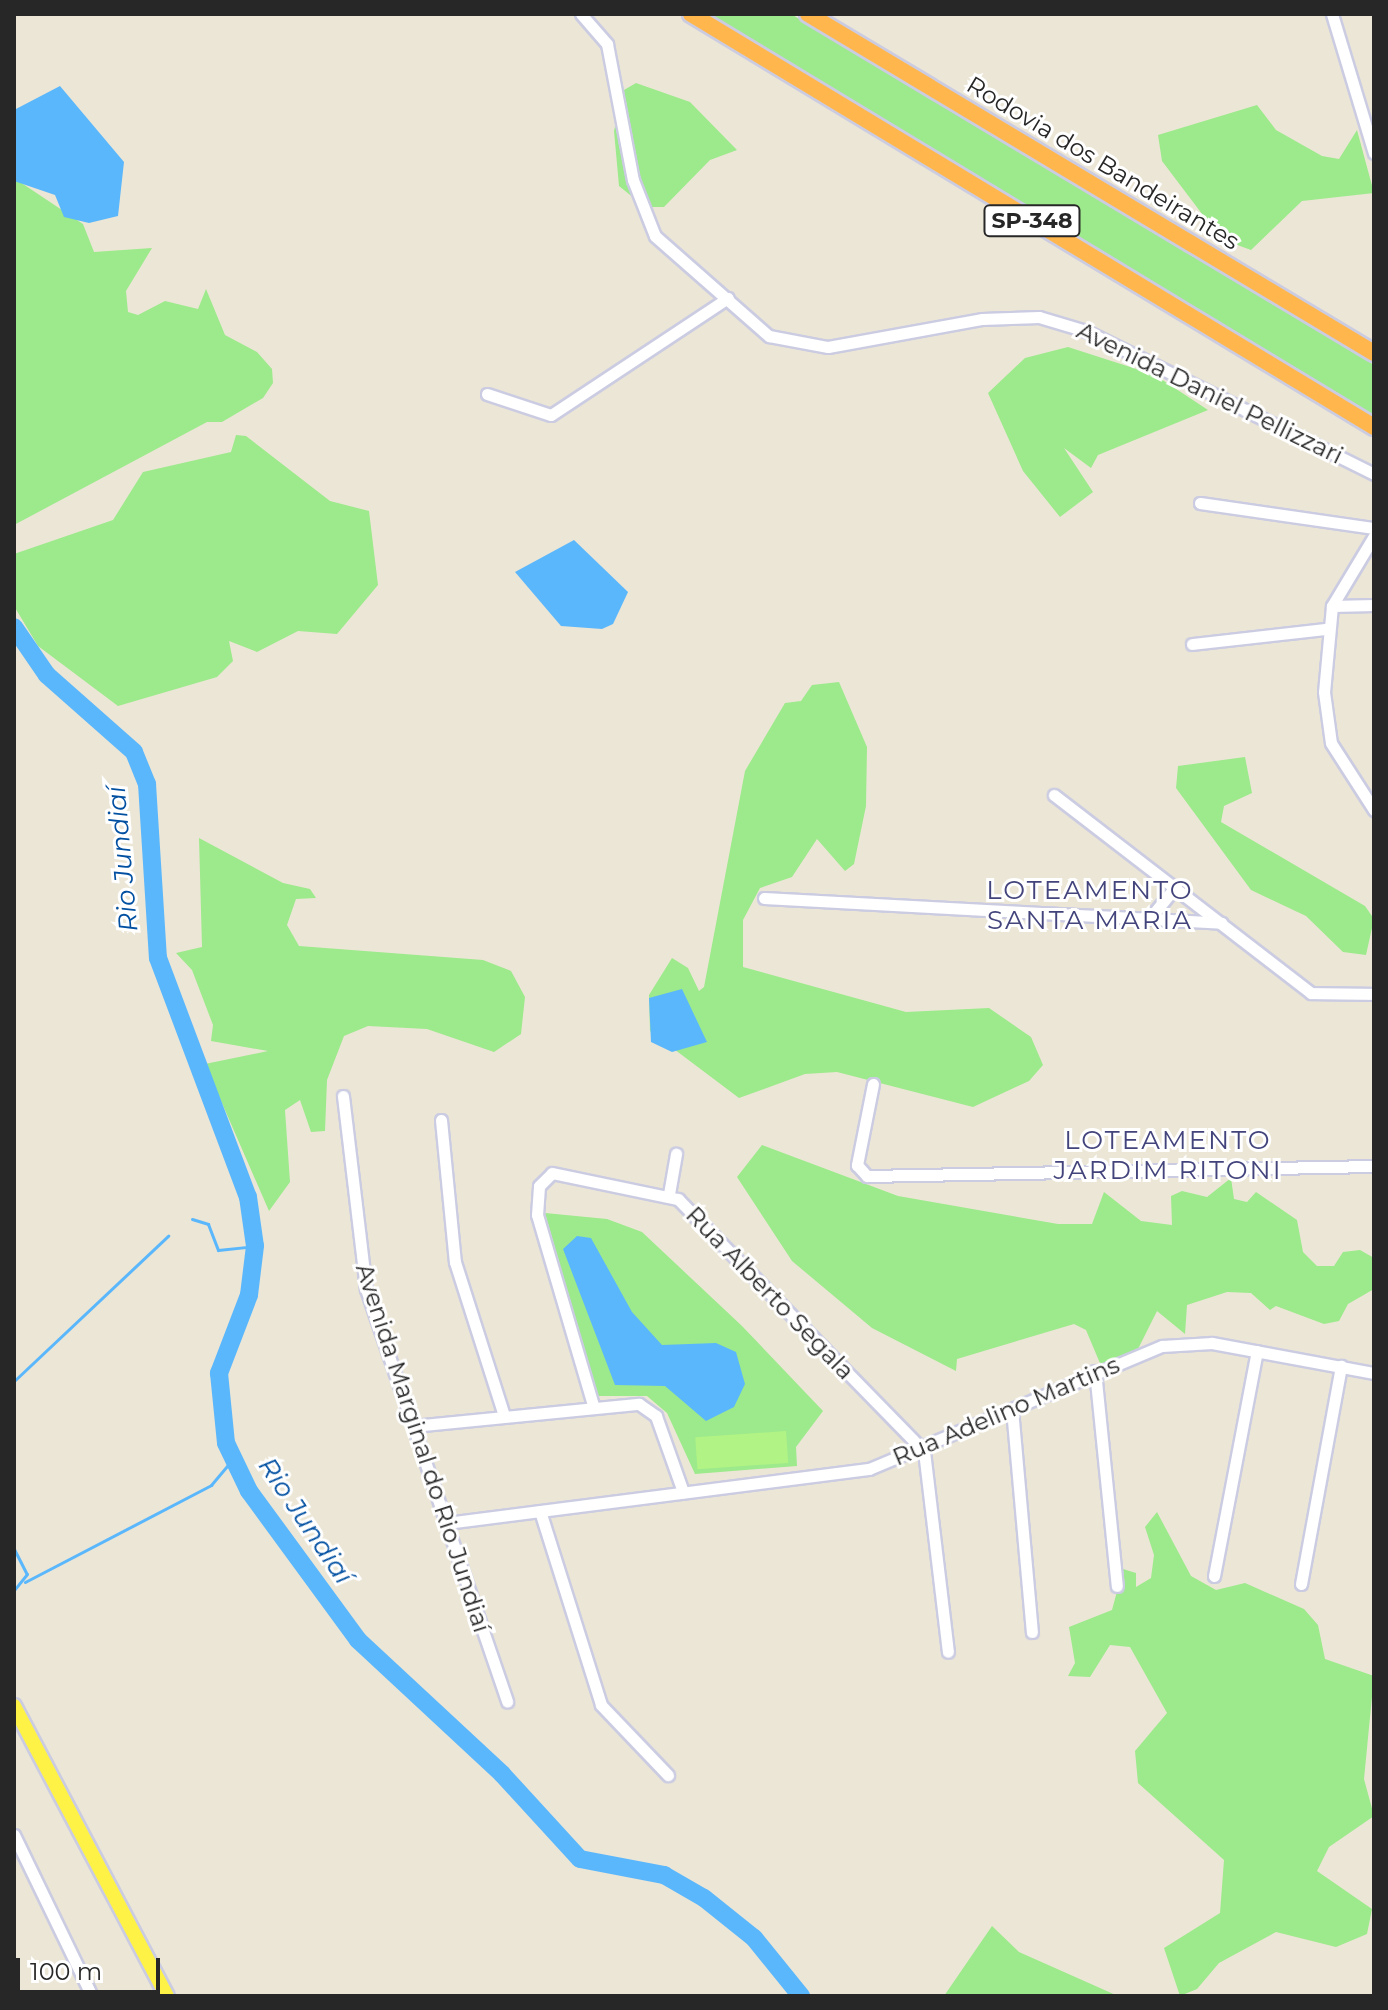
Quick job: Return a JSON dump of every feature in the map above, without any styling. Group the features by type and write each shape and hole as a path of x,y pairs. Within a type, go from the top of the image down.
{"highway":[{"name":"SP-348","path":"691,14 1374,427"},
{"name":"Rodovia dos Bandeirantes","path":"808,14 1374,353"}],"main road":[{"path":"14,1706 167,1996"}],"street":[{"name":"Avenida Daniel Pellizzari","path":"581,14 607,44 633,180 655,236 769,336 799,346 873,343 1011,315 1064,323 1374,474"},
{"path":"1332,14 1374,153"},
{"path":"487,394 551,415 728,298"},
{"path":"1200,503 1374,528"},
{"path":"1374,536 1332,606 1326,629 1331,743 1374,810"},
{"path":"1332,606 1374,605"},
{"path":"1192,644 1326,629"},
{"path":"1054,795 1311,993 1374,994"},
{"path":"1150,918 1176,886"},
{"path":"764,898 1221,923"},
{"path":"873,1084 857,1165 867,1176 1374,1166"},
{"name":"Avenida Marginal do Rio Jundiaí","path":"343,1096 366,1289 507,1702"},
{"path":"441,1120 455,1262 504,1416"},
{"path":"669,1194 676,1154"},
{"name":"Rua Alberto Segala","path":"593,1405 541,1235 535,1196 546,1176 570,1173 669,1194 924,1451"},
{"name":"Rua Adelino Martins","path":"446,1523 853,1473 924,1451 1095,1371 1162,1346 1257,1351 1374,1373"},
{"path":"1214,1576 1257,1351"},
{"path":"1301,1584 1341,1366"},
{"path":"1095,1371 1117,1586"},
{"path":"413,1426 593,1405 646,1407 683,1492"},
{"path":"1012,1409 1032,1632"},
{"path":"924,1451 948,1652"},
{"path":"540,1511 601,1705 668,1775"},
{"path":"14,1835 92,1996"}],"green space":[{"path":"709,14 791,14 1323,334 1374,365 1374,415"},
{"path":"636,83 690,102 737,150 710,160 664,207 645,207 619,186 614,131 624,90"},
{"path":"1257,105 1276,130 1322,156 1339,159 1357,130 1374,193 1302,201 1251,250 1221,239 1162,161 1158,135"},
{"path":"14,178 83,224 94,252 152,248 126,291 128,312 138,315 165,301 198,309 206,289 225,335 257,352 272,369 273,383 263,398 222,422 207,422 14,525"},
{"path":"1068,347 1155,375 1208,410 1098,455 1091,468 1064,448 1093,492 1060,517 1023,471 988,393 1025,358"},
{"path":"236,435 246,436 330,501 369,511 378,585 337,634 298,631 257,652 229,641 233,661 217,677 118,706 38,646 14,606 14,554 113,520 143,472 231,452"},
{"path":"839,682 867,747 866,806 854,864 845,871 817,839 792,877 760,888 743,920 743,967 906,1012 989,1008 1031,1037 1043,1065 1029,1081 973,1107 837,1072 805,1074 739,1098 650,1031 649,995 672,958 688,968 699,991 704,987 745,771 785,703 801,701 812,685"},
{"path":"1245,757 1252,793 1224,806 1221,822 1365,906 1374,919 1366,955 1343,952 1306,916 1251,890 1176,788 1178,766"},
{"path":"199,838 283,883 310,889 316,898 296,899 287,925 299,946 483,960 511,971 525,997 521,1034 494,1052 427,1029 368,1026 344,1036 327,1080 325,1131 311,1132 300,1100 285,1110 290,1182 269,1211 205,1064 268,1051 211,1041 213,1025 192,970 176,953 202,947"},
{"path":"762,1145 898,1196 1058,1224 1092,1224 1104,1192 1141,1221 1172,1225 1171,1196 1182,1191 1207,1197 1231,1178 1234,1199 1247,1202 1256,1192 1297,1220 1303,1252 1317,1266 1334,1266 1343,1252 1360,1250 1374,1258 1374,1289 1348,1304 1339,1321 1324,1324 1276,1306 1270,1310 1251,1293 1227,1292 1187,1305 1185,1334 1157,1311 1135,1355 1102,1368 1086,1330 1074,1324 957,1359 956,1371 872,1328 792,1261 737,1177"},
{"path":"545,1213 607,1219 642,1232 742,1326 823,1411 796,1447 797,1466 695,1474 667,1413 647,1396 597,1396"},
{"path":"786,1431 788,1463 697,1469 695,1437"},
{"path":"1157,1512 1191,1576 1216,1590 1245,1583 1304,1609 1318,1625 1325,1659 1374,1676 1364,1779 1374,1816 1329,1847 1317,1871 1372,1909 1367,1934 1336,1947 1276,1932 1219,1963 1197,1989 1180,1996 1164,1948 1220,1913 1224,1860 1138,1783 1135,1751 1167,1713 1130,1647 1110,1645 1090,1677 1068,1676 1075,1663 1069,1627 1112,1610 1123,1569 1136,1573 1136,1587 1151,1578 1154,1555 1145,1527"},
{"path":"992,1926 1019,1952 1118,1996 944,1996"}],"water":[{"path":"60,86 124,162 118,216 89,223 64,217 55,195 14,181 14,110"},
{"path":"574,540 628,592 613,624 602,629 561,626 515,572"},
{"path":"682,989 707,1042 672,1052 651,1042 649,998"},
{"path":"577,1236 591,1238 632,1312 662,1345 716,1343 736,1352 745,1384 734,1407 706,1421 665,1386 615,1385 563,1249"}],"waterway":[{"name":"Rio Jundiaí","path":"14,627 47,675 134,752 147,784 158,958 248,1197 255,1246 249,1295 219,1373 226,1443 249,1491 358,1640 502,1774 580,1859 664,1875 704,1898 754,1938 801,1996"},
{"path":"192,1219 208,1224 218,1250 255,1246"},
{"path":"14,1381 168,1236"},
{"path":"25,1582 211,1485 233,1459"},
{"path":"14,1549 27,1574 14,1590"}],"district":[{"name":"LOTEAMENTO SANTA MARIA","path":"1090,906"},
{"name":"LOTEAMENTO JARDIM RITONI","path":"1168,1156"}]}
